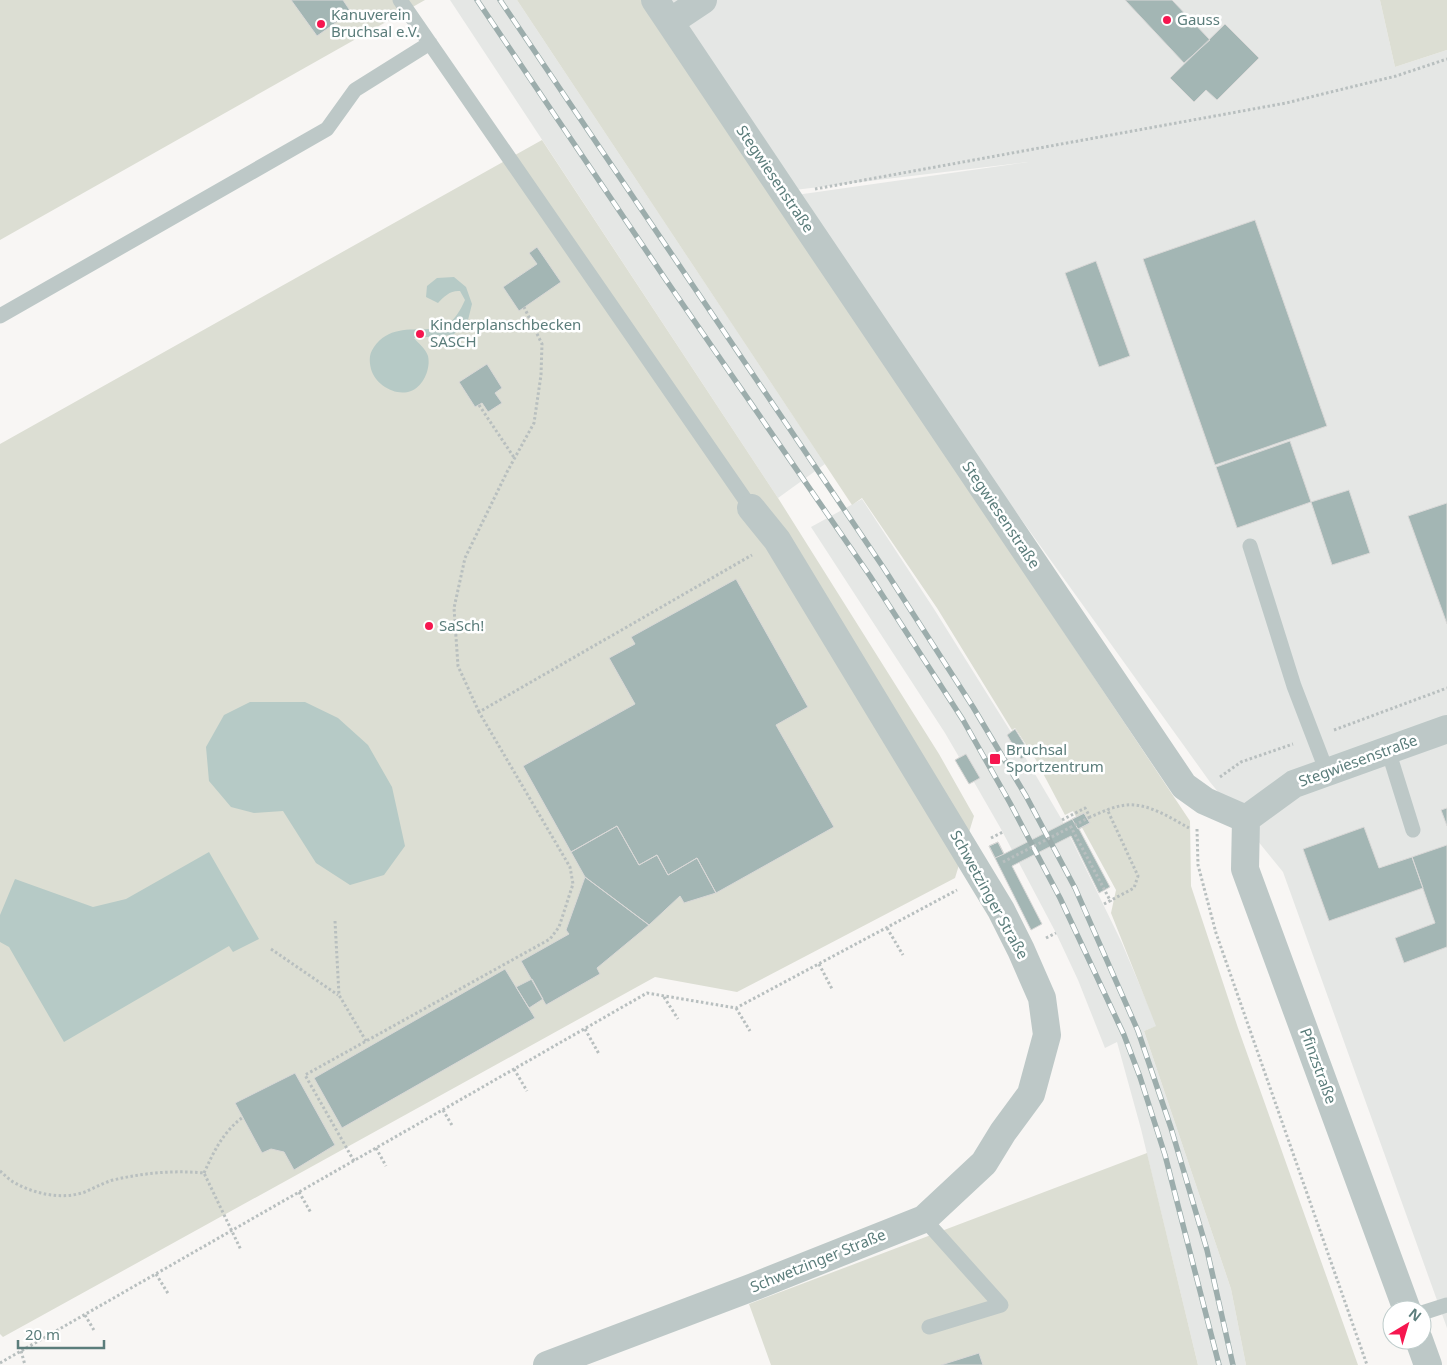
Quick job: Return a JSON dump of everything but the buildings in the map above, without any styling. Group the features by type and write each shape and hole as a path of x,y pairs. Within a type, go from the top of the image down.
{"street":[{"name":"Stegwiesenstraße","path":"656,0 784,194 1184,786 1206,801 1246,820 1294,784 1447,728"},
{"path":"670,22 703,0"},
{"name":"Schwetzinger Straße","path":"548,1365 924,1219 984,1163 1003,1132 1031,1094 1047,1035 1042,998 1021,950 992,870 777,540 751,508"},
{"name":"Pfinzstraße","path":"1246,820 1245,869 1404,1300"},
{"path":"1422,1350 1428,1365"}],"lane":[{"path":"400,0 751,508"},
{"path":"0,316 327,130 355,90 430,43"},
{"path":"1250,546 1294,686 1327,772"},
{"path":"1388,750 1413,830"},
{"path":"924,1219 1001,1305 929,1327"},
{"path":"1432,1309 1447,1304"}],"path":[{"path":"784,194 1286,103 1396,76 1447,59"},
{"path":"354,1161 305,1075 550,939 558,927 574,884 570,867 479,712 458,666 454,608 465,558 534,423 541,375 542,344 524,307"},
{"path":"479,405 515,459"},
{"path":"479,712 777,540"},
{"path":"1206,801 1197,831 1198,865 1216,933 1367,1365"},
{"path":"0,1363 648,993 736,1008 887,928 1072,826 1107,809 1128,805 1152,809 1197,831"},
{"path":"1062,820 1085,808 1090,817"},
{"path":"1104,904 1111,902 1134,888 1138,876 1107,809"},
{"path":"1072,826 1111,902"},
{"path":"335,922 339,995"},
{"path":"887,928 902,955"},
{"path":"271,949 339,995 366,1041"},
{"path":"819,964 832,990"},
{"path":"664,996 678,1019"},
{"path":"736,1008 750,1031"},
{"path":"585,1029 599,1054"},
{"path":"514,1069 527,1091"},
{"path":"443,1110 453,1127"},
{"path":"240,1250 204,1173 216,1147 231,1126 243,1117"},
{"path":"376,1148 386,1166"},
{"path":"0,1171 13,1182 38,1192 59,1196 83,1192 111,1181 149,1173 180,1171 204,1173"},
{"path":"299,1192 311,1213"},
{"path":"156,1274 169,1295"},
{"path":"85,1314 95,1332"},
{"path":"21,1351 25,1365"}],"shaded area":[{"path":"0,0 425,0 0,240"},
{"path":"450,0 517,0 825,464 778,498"},
{"path":"517,0 642,0 1190,821 1191,886 1238,1028 1358,1365 1246,1365 1231,1289 1144,1031 1156,1026 1111,913 1116,890 1073,811 1065,815 1036,760 1015,728 1012,730 937,608 862,498 852,505"},
{"path":"652,0 1380,0 1395,67 1447,50 1447,1328 1283,872 1210,782 789,196 1028,162 786,191"},
{"path":"1380,0 1447,0 1447,50 1395,67"},
{"name":"SaSch!","path":"542,140 778,498 939,754 974,816 955,878 737,992 655,977 3,1337 0,1334 0,444"},
{"name":"Kinderplanschbecken SASCH","path":"454,277 466,287 472,304 468,320 453,335 414,338 428,356 429,361 425,377 419,386 411,391 392,391 381,384 373,374 370,363 372,350 380,341 392,333 406,330 441,328 451,321 459,312 465,300 460,291 448,294 438,303 426,297 427,286 437,278"},
{"name":"Bruchsal Sportzentrum","path":"862,499 1011,732 1015,729 1030,753 1025,757 1062,820 1121,941 1157,1026 1144,1031 1231,1289 1246,1365 1198,1365 1141,1129 1117,1042 1105,1048 1078,980 1056,933 1001,829 974,782 969,784 955,760 959,757 945,733 811,527"},
{"path":"250,702 305,702 338,718 368,745 392,787 405,846 384,875 350,885 316,863 283,811 254,813 231,807 209,781 206,747 224,715"},
{"path":"209,852 259,939 233,952 229,946 64,1042 9,947 0,942 0,915 15,879 93,907 126,899"},
{"path":"1147,1153 1198,1365 771,1365 749,1304"}],"railway":[{"path":"477,0 666,280 870,576 963,720 1010,803 1060,898 1124,1035 1140,1077 1165,1155 1219,1365"},
{"path":"500,0 883,567 973,707 1026,796 1075,888 1138,1031 1171,1128 1207,1250 1233,1365"}],"place":[{"name":"Gauss","path":"1167,20"},
{"name":"Kanuverein Bruchsal e.V.","path":"321,24"},
{"name":"Kinderplanschbecken SASCH","path":"420,334"},
{"name":"SaSch!","path":"429,626"},
{"name":"Bruchsal Sportzentrum","path":"995,759"}]}
